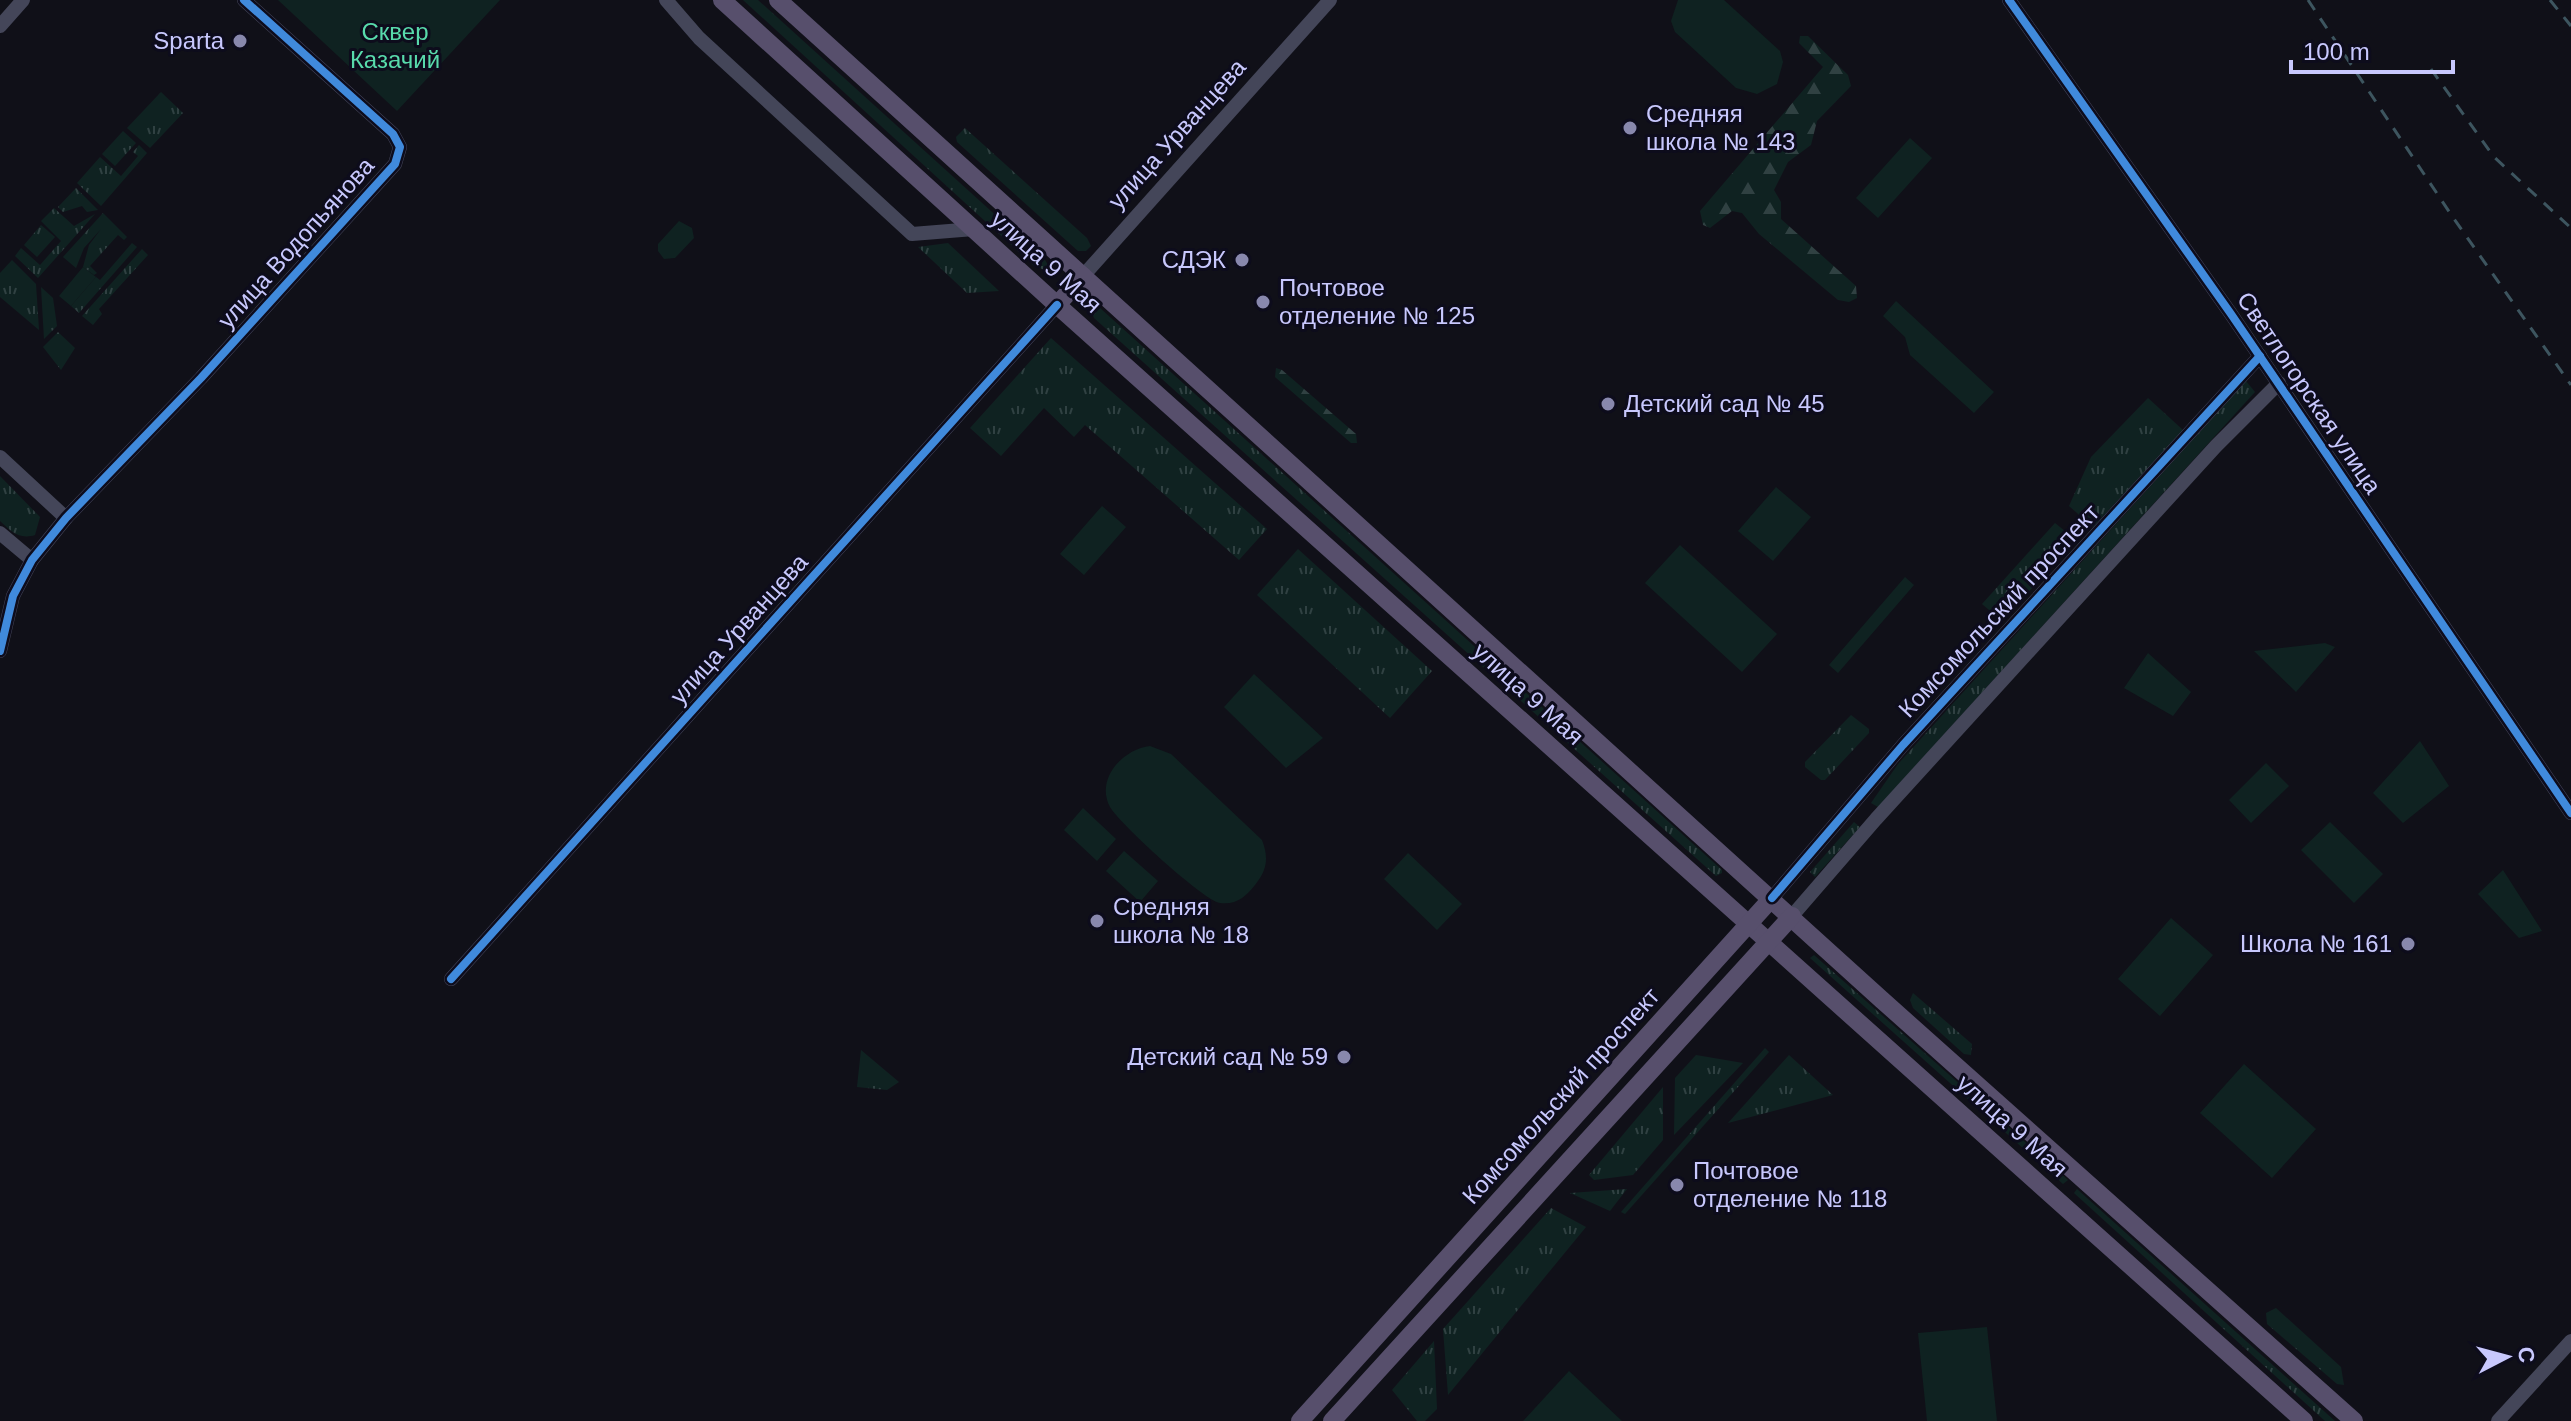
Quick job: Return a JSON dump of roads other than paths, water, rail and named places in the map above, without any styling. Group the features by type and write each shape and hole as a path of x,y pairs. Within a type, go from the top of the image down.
{"main road":[{"name":"улица 9 Мая","path":"722,0 1057,305 2304,1421"},
{"name":"улица 9 Мая","path":"778,0 2354,1421"},
{"name":"улица Урванцева","path":"1057,305 1083,276"},
{"name":"Комсомольский проспект","path":"1300,1421 1772,898"},
{"name":"Комсомольский проспект","path":"1332,1421 1792,916"},
{"path":"1376,1337 1394,1353"}],"street":[{"path":"0,26 23,0"},
{"name":"улица Водопьянова","path":"0,651 13,596 32,560 66,518 190,389 395,164 400,147 393,134 244,0"},
{"path":"666,0 699,38 912,234 974,229"},
{"name":"улица Урванцева","path":"1083,276 1330,0"},
{"name":"Светлогорская улица","path":"2009,0 2279,383 2571,813"},
{"name":"улица Урванцева","path":"451,979 1057,305"},
{"name":"Комсомольский проспект","path":"1772,898 1903,745 2260,356"},
{"name":"Комсомольский проспект","path":"1792,916 1876,819 2216,446 2279,383"},
{"path":"0,457 66,518"},
{"path":"0,533 32,560"},
{"path":"1856,801 1876,819"},
{"path":"2498,1421 2571,1341"}],"railway":[{"path":"2308,0 2452,216 2571,385"},
{"path":"2550,0 2571,26"},
{"path":"2431,69 2494,157 2571,228"}],"place":[{"name":"Sparta","path":"240,41"},
{"name":"Средняя школа № 143","path":"1630,128"},
{"name":"СДЭК","path":"1242,260"},
{"name":"Почтовое отделение № 125","path":"1263,302"},
{"name":"Детский сад № 45","path":"1608,404"},
{"name":"Средняя школа № 18","path":"1097,921"},
{"name":"Школа № 161","path":"2408,944"},
{"name":"Детский сад № 59","path":"1344,1057"},
{"name":"Почтовое отделение № 118","path":"1677,1185"}],"park label":[{"name":"Сквер Казачий","path":"395,46"}]}
